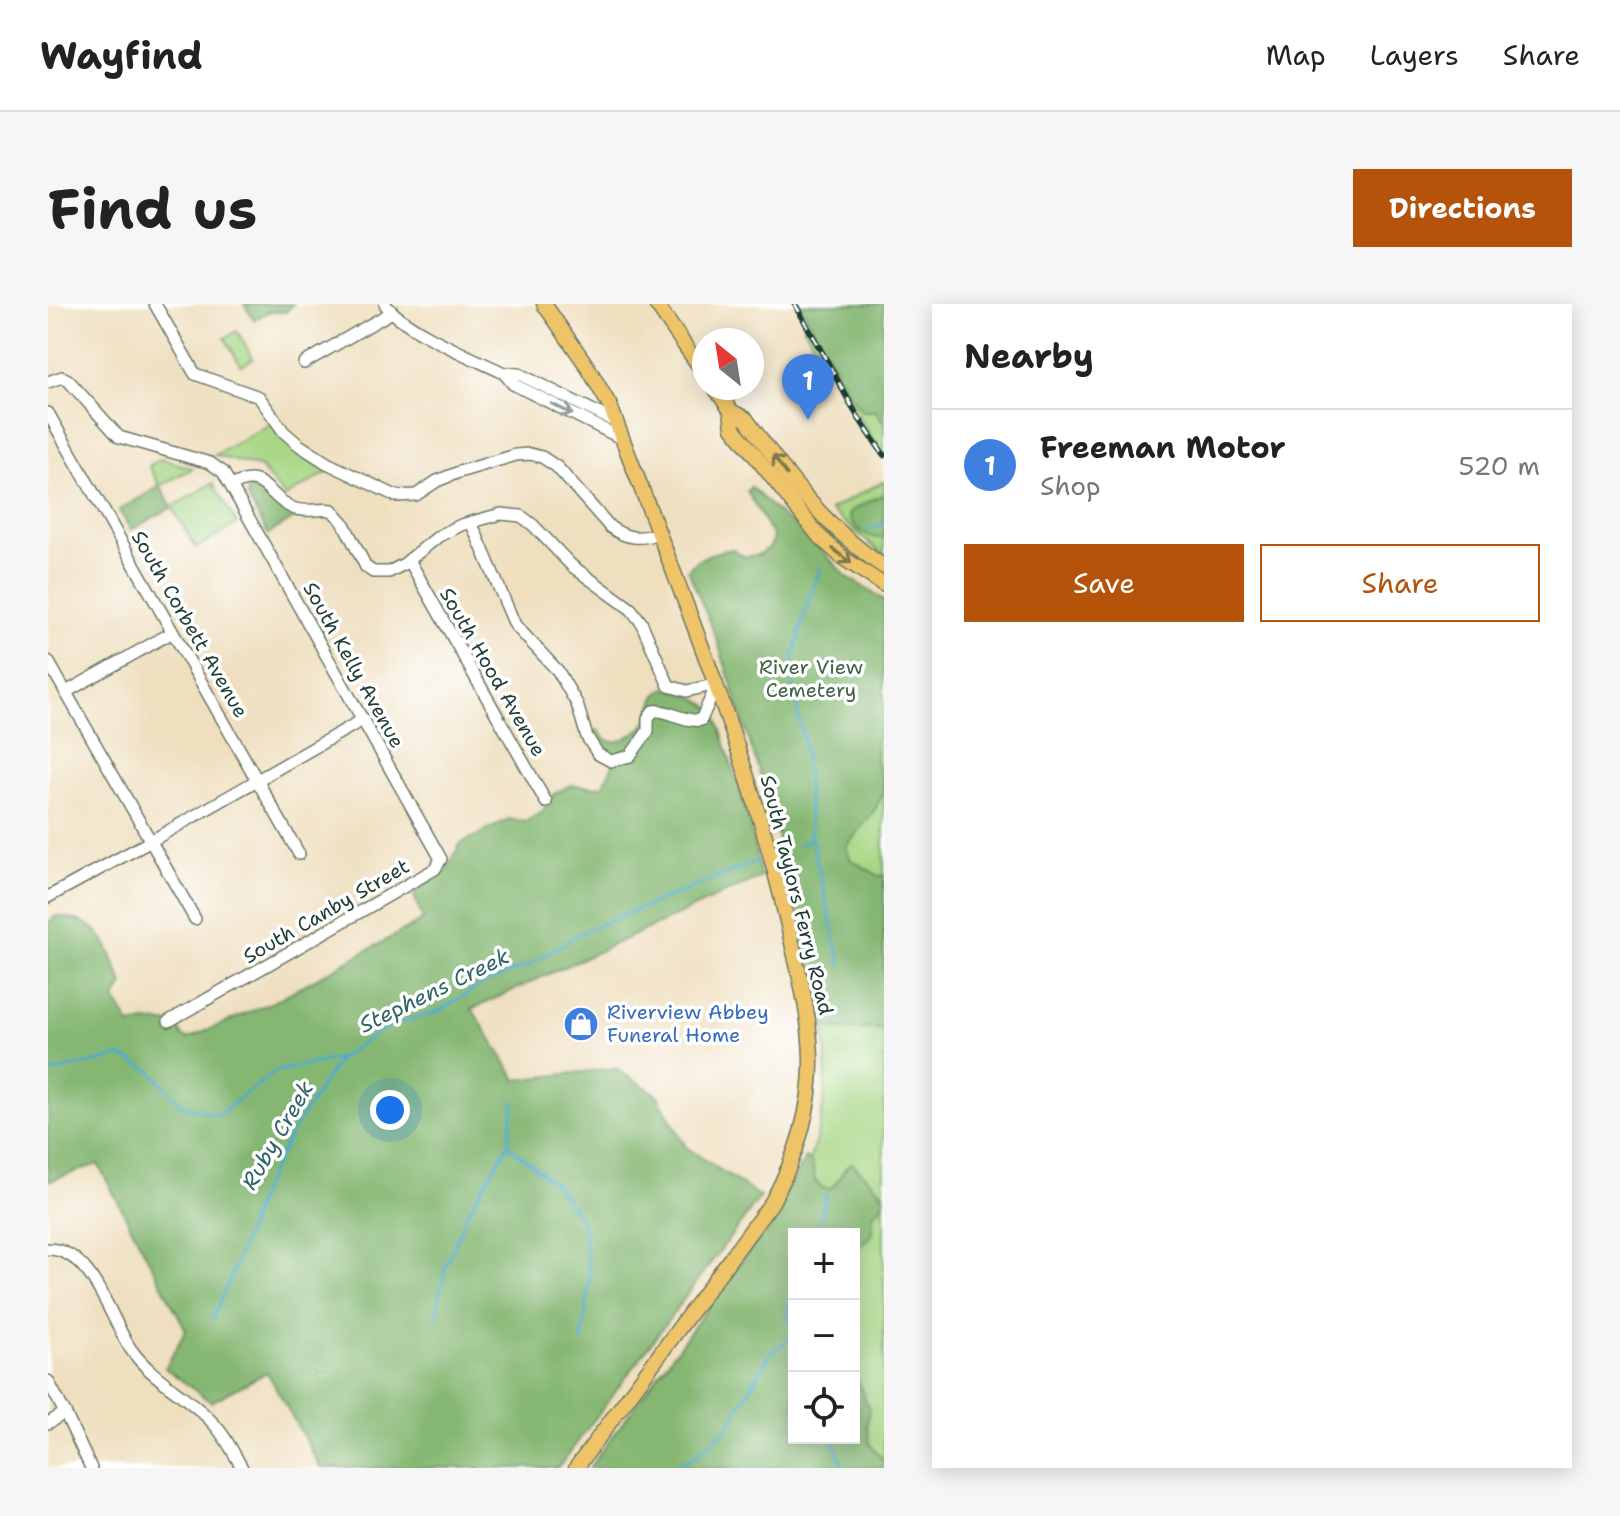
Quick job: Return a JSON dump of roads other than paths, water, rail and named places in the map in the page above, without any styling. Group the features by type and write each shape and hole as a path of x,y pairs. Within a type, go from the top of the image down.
{"main road":[{"name":"South Taylors Ferry Road","path":"544,304 592,374 616,422 717,684 758,807 804,1000 811,1060 807,1106 794,1157 772,1202 576,1468"},
{"path":"656,304 692,356"},
{"path":"723,400 731,411 746,419 826,522 884,567"},
{"path":"731,411 733,428 806,520 843,558 884,585"},
{"path":"806,520 821,525 826,522"}],"street":[{"path":"155,304 195,374 259,397 290,439 327,463 391,493 405,497 416,495 433,483 459,472 516,455 530,454 547,459 557,467 610,527 621,534 643,538 659,533"},
{"path":"304,363 388,308 414,327 504,373 519,374 616,422"},
{"path":"504,373 513,384 623,439"},
{"name":"South Kelly Avenue","path":"48,382 62,377 68,380 119,437 210,463 223,472 440,854 441,862"},
{"name":"South Corbett Avenue","path":"48,413 299,854"},
{"path":"232,486 254,480 296,510 332,510 343,522 366,567 373,572 389,572 439,536 471,522 509,513 527,520 572,566 631,609 641,622 669,686 687,691 717,684"},
{"path":"471,522 515,625 558,671 577,704 587,737 598,754 611,761 630,756 648,731 648,718 653,711 699,721 717,684"},
{"name":"South Hood Avenue","path":"409,560 546,802"},
{"path":"66,692 173,632"},
{"path":"48,661 195,919"},
{"path":"48,897 364,719"},
{"name":"South Canby Street","path":"169,1021 435,869 441,862"},
{"path":"48,1249 65,1252 82,1266 139,1359 212,1421 242,1468"},
{"path":"48,1381 91,1468"},
{"path":"48,1423 65,1413"}],"waterway":[{"name":"Stephens Creek","path":"869,530 884,523"},
{"name":"Stephens Creek","path":"798,845 811,839 804,742 793,689 793,659 809,598 821,568"},
{"path":"812,840 841,965"},
{"name":"Stephens Creek","path":"48,1073 120,1056 150,1070 181,1105 218,1115 276,1071 340,1058 386,1027 439,1011 484,983 529,965 582,932 758,861"},
{"name":"Ruby Creek","path":"212,1320 233,1272 261,1192 291,1133 339,1059"},
{"path":"514,1101 508,1145 554,1183 582,1221 590,1277 582,1341"},
{"path":"436,1317 445,1268 467,1214 508,1145"},
{"path":"818,1228 826,1195"},
{"path":"788,1311 788,1318"},
{"path":"672,1468 694,1457 726,1430 771,1353 788,1340"},
{"path":"834,1444 844,1468"}],"railway":[{"path":"795,304 858,417 884,455"}],"place":[{"name":"Freeman Motor","path":"808,420"},
{"name":"Riverview Abbey Funeral Home","path":"581,1024"}],"park label":[{"name":"River View Cemetery","path":"811,678"}]}
